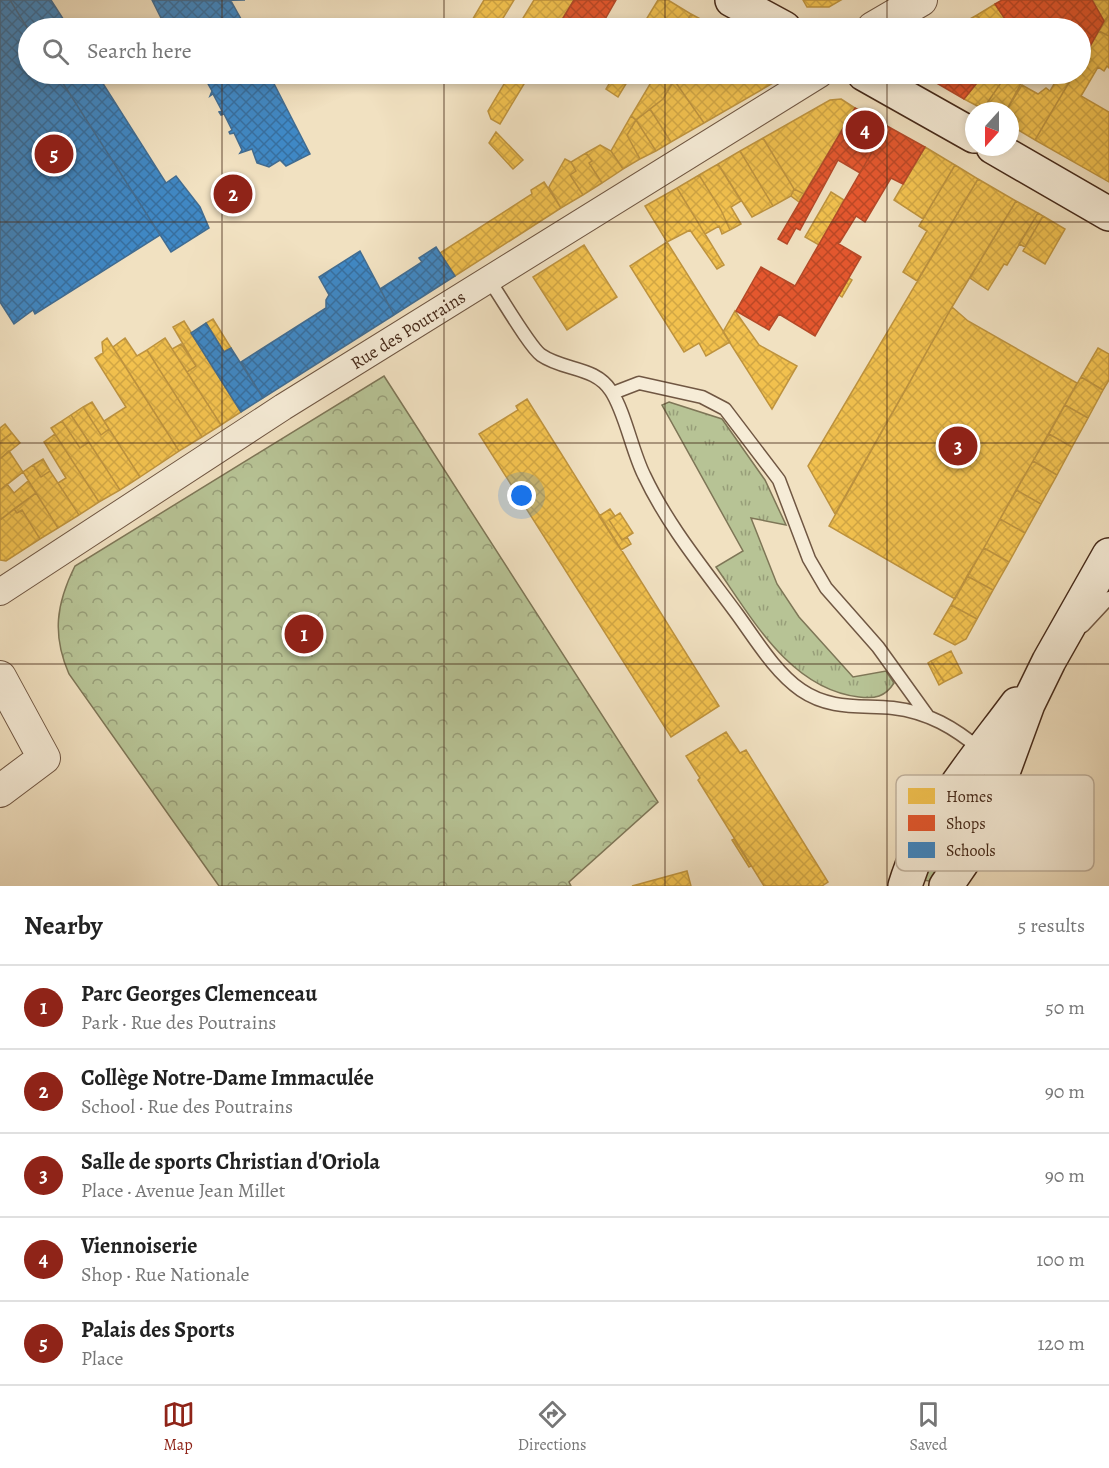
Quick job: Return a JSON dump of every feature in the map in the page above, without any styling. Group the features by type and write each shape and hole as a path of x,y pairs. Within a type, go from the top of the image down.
{"main road":[{"path":"732,0 765,18"},
{"path":"882,84 965,131"},
{"path":"1009,156 1109,214"},
{"path":"1002,775 1028,704 1049,661 1109,555"},
{"path":"965,775 1049,661"},
{"path":"946,886 956,871"}],"street":[{"path":"890,18 921,0"},
{"name":"Rue des Poutrains","path":"0,592 283,408 803,84"},
{"path":"0,677 44,758 0,791"}],"lane":[{"path":"489,280 539,353 558,364 602,378 613,393 643,474 666,516 774,664 799,689 815,699 837,706 894,708 927,715 956,729 982,751"},
{"path":"613,393 639,383 702,397 725,409 779,480 809,559 826,588 878,647 927,715"},
{"path":"1049,661 1109,598"}],"green space":[{"path":"384,376 658,802 569,882 571,886 219,886 69,674 60,646 58,620 64,593 75,566"},
{"path":"669,402 722,419 765,480 786,525 751,518 777,584 799,617 853,677 886,671 894,683 883,694 870,698 859,697 835,691 813,680 793,666 775,648 744,608 716,567 743,551 662,405"},
{"path":"925,871 938,871 929,881 923,880"}],"building: Homes":[{"path":"484,0 514,0 503,18 473,18"},
{"path":"534,0 574,0 563,18 523,18"},
{"path":"658,0 668,0 691,14 689,18 647,18"},
{"path":"803,0 841,0 829,7 807,7"},
{"path":"1092,0 1109,0 1109,15 1104,21"},
{"path":"995,4 1004,18 979,18 977,15"},
{"path":"1109,15 1109,36 1099,31"},
{"path":"1099,31 1109,36 1109,68 1107,66 1104,71 1098,67 1091,79 1091,44"},
{"path":"504,84 524,84 500,124 491,119 488,111"},
{"path":"609,84 626,84 618,97 606,89"},
{"path":"650,84 672,84 663,99 636,120 631,116"},
{"path":"672,84 677,84 704,123 671,142 650,109 663,99"},
{"path":"677,84 771,84 704,123"},
{"path":"976,84 1000,84 988,102 970,102 964,99"},
{"path":"1000,84 1021,84 1011,102 988,102"},
{"path":"1054,84 1068,84 1035,140 1019,130 1019,102 1012,102 1022,85 1038,94 1046,88 1050,91"},
{"path":"1068,84 1088,84 1081,96 1109,112 1109,182 1035,140"},
{"path":"841,99 855,108 804,194 794,189 763,138 830,100"},
{"path":"650,109 671,142 656,151 636,120"},
{"path":"631,116 636,120 627,135 640,159 623,169 611,151"},
{"path":"636,120 656,151 640,159 627,135"},
{"path":"496,132 523,160 513,169 489,143"},
{"path":"763,138 794,189 791,196 773,206 740,151"},
{"path":"600,145 611,151 623,169 602,183 589,163 592,161 586,153"},
{"path":"925,147 955,165 923,219 894,200"},
{"path":"740,151 773,206 752,217 718,164"},
{"path":"586,153 592,161 589,163 602,183 583,195 570,175 576,171 571,162"},
{"path":"565,159 571,162 576,171 570,175 583,195 561,208 549,187"},
{"path":"718,164 741,201 731,207 741,224 730,230 721,210 699,175"},
{"path":"955,165 978,179 917,281 903,272 927,231 919,226"},
{"path":"699,175 721,210 730,230 722,234 719,226 705,234 677,188"},
{"path":"978,179 1016,201 952,307 835,514 808,466"},
{"path":"544,182 561,208 455,276 440,253 532,194 531,190"},
{"path":"677,188 724,265 717,269 690,230 667,242 645,206"},
{"path":"794,189 804,194 799,202 791,196"},
{"path":"831,192 844,200 819,245 805,237"},
{"path":"1016,201 1038,213 1007,265 1004,264 988,290 970,278"},
{"path":"1038,213 1043,216 1025,247 1019,244"},
{"path":"1043,216 1065,229 1045,264 1023,251"},
{"path":"667,242 730,342 706,356 699,343 684,352 630,266"},
{"path":"584,245 617,297 567,330 533,277"},
{"path":"849,278 852,280 842,297 839,295"},
{"path":"952,307 968,321 1077,383 955,599 829,526"},
{"path":"735,311 759,345 797,366 772,409 723,332"},
{"path":"213,319 231,348 224,352 206,323"},
{"path":"184,321 241,412 221,425 187,372 196,366 173,327"},
{"path":"107,338 179,451 140,477 104,421 126,407 95,358 103,353 102,342"},
{"path":"125,338 137,356 147,350 202,437 179,451 113,347"},
{"path":"165,338 221,425 202,437 147,350"},
{"path":"181,344 196,366 187,372 172,349"},
{"path":"1098,348 1109,354 1109,380 1103,390 1081,377"},
{"path":"1081,377 1103,390 1088,418 1065,405"},
{"path":"527,399 719,706 671,737 479,434 518,410 516,406"},
{"path":"92,402 109,429 101,435 83,407"},
{"path":"1065,405 1088,418 1072,447 1049,434"},
{"path":"83,407 101,435 109,429 140,477 120,490 71,415"},
{"path":"71,415 89,442 80,448 62,421"},
{"path":"62,421 80,448 89,442 120,490 99,502 51,428"},
{"path":"5,424 12,433 0,442 0,428"},
{"path":"12,433 20,443 0,459 0,442"},
{"path":"55,434 99,502 79,515 58,483 66,478 44,442"},
{"path":"1049,434 1072,447 1057,475 1033,461"},
{"path":"9,451 23,472 0,490 0,459"},
{"path":"43,459 50,471 41,477 33,465"},
{"path":"1033,461 1057,475 1041,504 1016,490"},
{"path":"33,465 41,477 50,471 79,515 58,528 23,472"},
{"path":"28,481 36,493 0,520 0,490 7,484 14,493"},
{"path":"1016,490 1041,504 1025,533 1000,519"},
{"path":"36,493 58,528 40,539 22,510 17,513 14,509"},
{"path":"14,509 17,513 22,510 40,539 6,561 0,560 0,520"},
{"path":"610,509 615,516 609,520 622,540 627,537 631,544 621,550 599,516"},
{"path":"620,513 633,533 622,540 609,520"},
{"path":"1000,519 1025,533 1009,562 984,548"},
{"path":"984,548 1009,562 993,590 967,576"},
{"path":"967,576 993,590 977,619 951,605"},
{"path":"951,605 977,619 966,639 955,645 934,634"},
{"path":"951,651 962,673 944,682 931,661"},
{"path":"931,661 944,682 939,685 928,663"},
{"path":"726,732 740,753 746,750 828,882 822,886 764,886 698,780 700,778 686,756"},
{"path":"734,839 751,866 749,867 732,840"},
{"path":"687,871 691,886 632,886"}],"building: Shops":[{"path":"574,0 616,0 606,18 563,18"},
{"path":"1002,0 1092,0 1104,21 1091,45 1091,18 1004,18 995,4"},
{"path":"938,84 976,84 964,99"},
{"path":"855,108 887,126 860,173 838,160 800,230 796,228 787,244 778,239"},
{"path":"887,126 925,147 903,184 891,178 865,222 856,216 840,242 837,243 861,257 815,336 779,314 769,330 736,311 761,267 795,286"}],"building: Schools":[{"path":"0,0 10,0 21,18 18,18 18,84 63,84 160,235 35,314 33,310 14,324 0,302"},
{"path":"10,0 51,0 63,18 21,18"},
{"path":"152,0 231,1 240,18 161,18"},
{"path":"195,0 245,0 195,1"},
{"path":"63,84 103,84 166,183 176,176 200,207 209,228 171,252"},
{"path":"208,84 274,84 310,154 286,166 280,160 269,167 257,163 252,149 240,153 242,150 234,133 229,132 232,130 224,114 221,115 219,112 222,111 213,94 210,96 212,91"},
{"path":"436,247 455,276 394,315 380,289 422,262 419,258"},
{"path":"360,251 394,315 263,398 241,362 326,308 329,295 319,277"},
{"path":"206,323 224,352 231,348 263,398 241,412 191,333"}],"place":[{"name":"Viennoiserie","path":"865,130"},
{"name":"Palais des Sports","path":"54,154"},
{"name":"Collège Notre-Dame Immaculée","path":"233,194"},
{"name":"Salle de sports Christian d'Oriola","path":"958,446"},
{"name":"Parc Georges Clemenceau","path":"304,634"}]}
